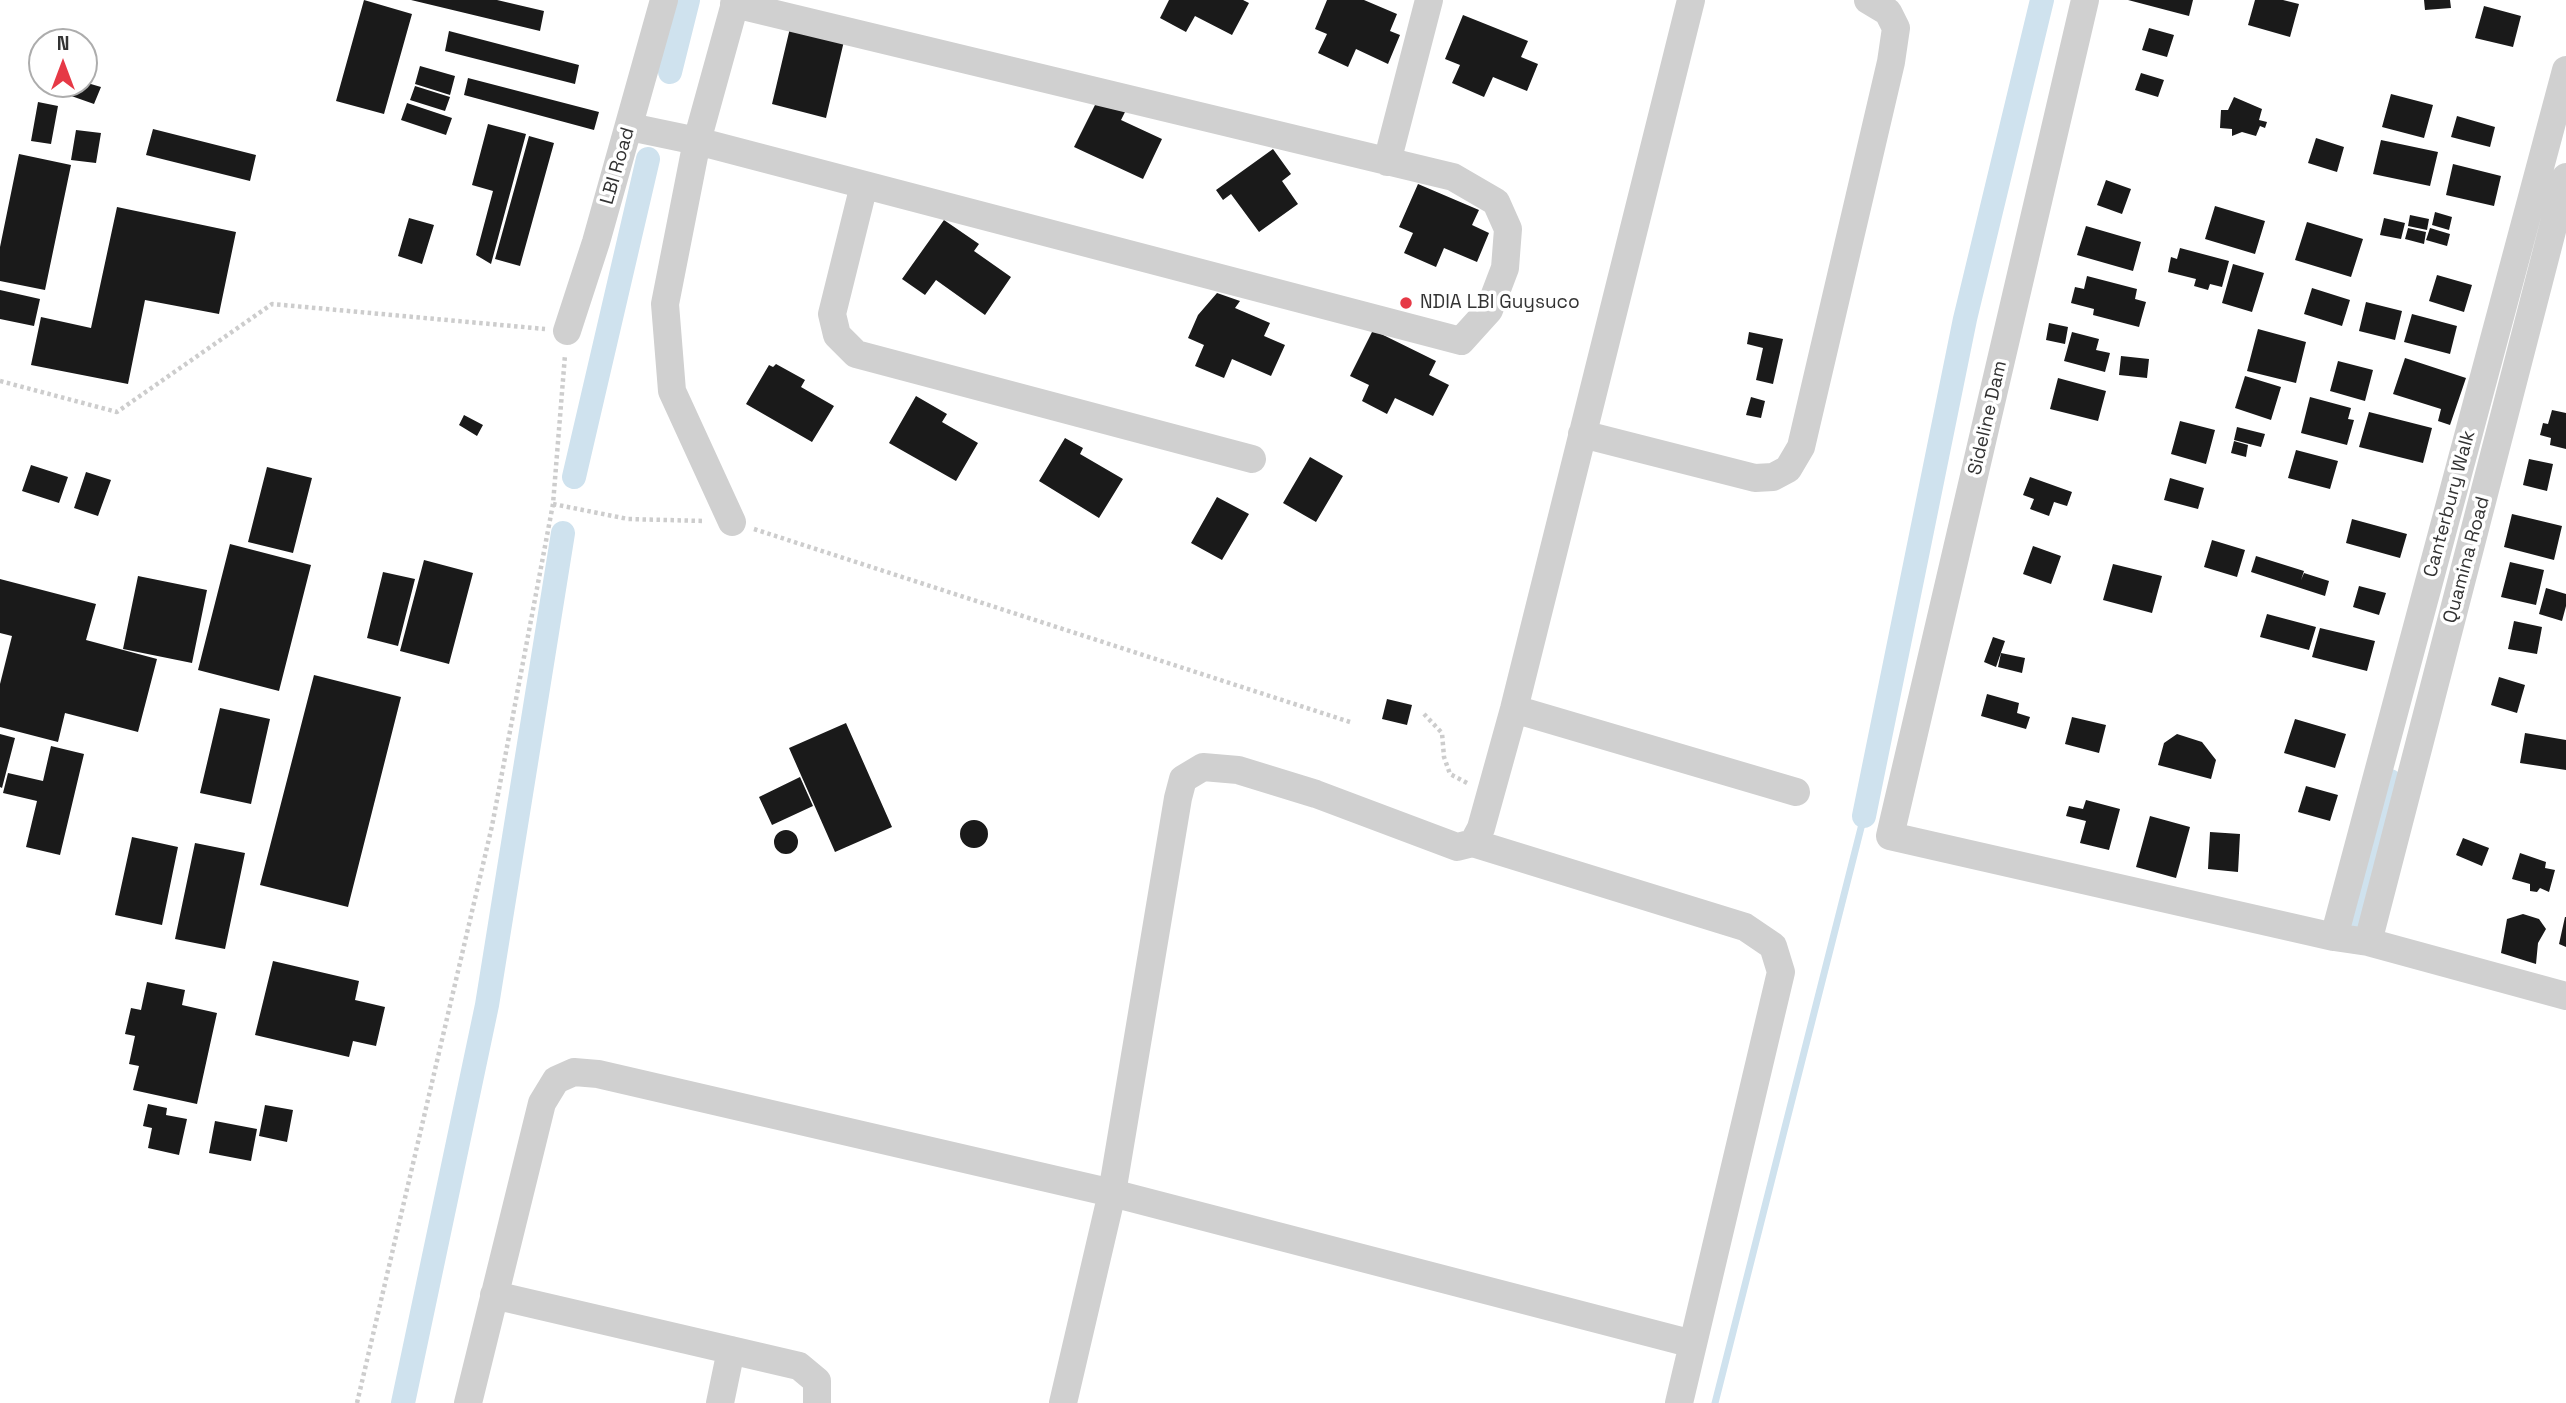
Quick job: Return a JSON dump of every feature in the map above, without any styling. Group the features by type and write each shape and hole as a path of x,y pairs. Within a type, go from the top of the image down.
{"street":[{"name":"LBI Road","path":"567,331 596,242 665,135 664,0"},
{"path":"1387,162 1429,0"},
{"path":"1473,843 1481,828 1514,709 1691,0"},
{"path":"1582,434 1755,478 1773,477 1788,470 1801,446 1891,62 1896,28 1888,12 1868,0"},
{"name":"Sideline Dam","path":"2085,0 1904,840 2334,937"},
{"path":"665,135 1461,341 1489,310 1505,268 1508,229 1496,202 1453,177 735,2 665,135 665,304 672,391 733,522"},
{"name":"Canterbury Walk","path":"2334,937 2566,70"},
{"name":"Quamina Road","path":"2368,942 2566,177"},
{"path":"864,185 832,314 837,335 856,354 1252,459"},
{"path":"1514,709 1796,793"},
{"path":"1063,1403 1112,1193 1178,797 1183,779 1203,767 1238,769 1316,794 1457,847 1473,843 1745,927 1773,946 1781,972 1679,1403"},
{"path":"2334,937 2368,942 2566,996"},
{"path":"468,1403 542,1103 556,1080 574,1072 598,1074 1112,1193 1693,1344"},
{"path":"494,1295 799,1366 817,1381 817,1403"},
{"path":"720,1403 730,1350"}],"path":[{"path":"0,381 117,412 272,304 567,331 553,504 492,825 357,1403"},
{"path":"553,504 628,519 733,522 1350,722"},
{"path":"1424,714 1442,733 1444,757 1450,774 1491,795"}],"building":[{"path":"364,0 412,14 384,114 336,101"},
{"path":"411,0 497,0 544,11 540,31"},
{"path":"1169,0 1243,0 1249,3 1232,35 1195,16 1186,32 1160,18"},
{"path":"1327,0 1364,0 1397,14 1390,31 1400,35 1388,64 1356,49 1348,67 1318,53 1327,34 1315,29"},
{"path":"2128,0 2193,0 2189,16"},
{"path":"2255,0 2283,0 2299,4 2290,37 2248,25"},
{"path":"2424,0 2450,0 2451,8 2425,10"},
{"path":"2484,6 2521,16 2513,47 2475,38"},
{"path":"1463,15 1528,41 1521,57 1538,64 1527,91 1493,77 1484,97 1452,83 1460,65 1445,59"},
{"path":"790,28 844,41 826,118 772,104"},
{"path":"2149,28 2174,35 2167,57 2142,50"},
{"path":"449,31 579,65 575,84 445,51"},
{"path":"420,66 455,76 450,95 415,84"},
{"path":"2141,73 2164,80 2158,97 2135,90"},
{"path":"468,78 599,112 594,130 464,95"},
{"path":"415,86 450,97 445,111 410,100"},
{"path":"2391,94 2433,105 2424,138 2382,127"},
{"path":"1099,97 1126,110 1121,120 1162,139 1143,179 1074,147"},
{"path":"2234,97 2262,109 2259,120 2267,122 2265,128 2260,126 2256,136 2242,132 2232,136 2232,129 2220,128 2221,110 2228,110"},
{"path":"77,98 96,98 94,104"},
{"path":"38,102 58,106 51,144 31,141"},
{"path":"407,103 452,118 446,135 401,120"},
{"path":"2457,116 2495,127 2490,147 2451,137"},
{"path":"488,124 526,134 491,264 476,255 493,191 472,185"},
{"path":"153,129 256,155 250,181 146,155"},
{"path":"76,130 101,133 96,163 71,160"},
{"path":"529,136 554,143 520,266 495,259"},
{"path":"2316,138 2344,147 2337,172 2308,163"},
{"path":"2381,140 2438,152 2430,186 2373,174"},
{"path":"1273,149 1291,174 1282,181 1298,204 1259,232 1231,194 1223,200 1216,190"},
{"path":"19,154 71,165 45,290 0,281 0,247"},
{"path":"2453,164 2501,176 2494,206 2446,195"},
{"path":"2106,180 2131,189 2122,214 2097,205"},
{"path":"1418,184 1479,210 1472,225 1489,233 1477,262 1444,248 1436,267 1404,253 1413,233 1399,227"},
{"path":"2215,206 2265,221 2255,254 2205,239"},
{"path":"117,207 236,232 219,314 145,300 128,384 31,365 41,317 91,328"},
{"path":"2435,212 2452,217 2449,230 2432,225"},
{"path":"2410,215 2429,219 2427,230 2408,226"},
{"path":"409,218 434,225 422,264 398,256"},
{"path":"2384,218 2405,223 2401,239 2380,235"},
{"path":"944,220 979,244 974,251 1011,277 985,315 936,280 925,295 902,279"},
{"path":"2307,222 2363,239 2351,277 2295,260"},
{"path":"2086,226 2141,242 2133,271 2077,255"},
{"path":"2408,228 2426,232 2424,244 2405,239"},
{"path":"2430,228 2450,234 2447,246 2426,240"},
{"path":"2180,248 2229,261 2222,287 2210,284 2208,290 2194,286 2196,279 2168,272 2171,257 2177,259"},
{"path":"2233,264 2264,273 2252,312 2222,303"},
{"path":"2437,275 2472,285 2464,312 2429,301"},
{"path":"2087,276 2137,289 2135,299 2146,302 2139,327 2093,315 2094,309 2071,303 2075,287 2084,289"},
{"path":"2312,288 2350,300 2342,326 2304,314"},
{"path":"0,290 40,299 34,326 0,319"},
{"path":"1217,293 1240,301 1235,308 1270,323 1264,336 1285,345 1271,376 1232,359 1224,378 1195,366 1204,345 1188,338 1198,315"},
{"path":"2366,302 2402,311 2395,340 2359,331"},
{"path":"2412,314 2457,326 2450,354 2404,342"},
{"path":"2049,323 2068,327 2065,344 2046,340"},
{"path":"2258,329 2306,342 2296,383 2247,371"},
{"path":"1373,330 1436,361 1429,375 1449,385 1433,416 1395,398 1387,414 1362,401 1369,385 1350,376"},
{"path":"1749,332 1783,339 1773,384 1756,380 1763,348 1747,344"},
{"path":"2072,332 2099,339 2096,350 2110,353 2105,372 2064,361"},
{"path":"2121,356 2149,359 2147,378 2119,375"},
{"path":"2405,358 2466,378 2450,425 2438,421 2441,409 2393,394"},
{"path":"2338,361 2373,370 2365,401 2330,391"},
{"path":"776,364 805,380 801,387 834,406 812,442 746,404 769,365 773,367"},
{"path":"2245,376 2281,387 2271,420 2235,408"},
{"path":"2058,378 2106,391 2098,421 2050,409"},
{"path":"916,396 947,414 942,422 978,443 956,481 889,443"},
{"path":"1751,397 1765,401 1761,418 1746,415"},
{"path":"2310,397 2351,408 2348,419 2354,420 2347,445 2301,433"},
{"path":"2552,410 2566,413 2566,449 2550,445 2551,438 2540,435 2543,423 2548,424"},
{"path":"2369,412 2432,428 2423,463 2359,447"},
{"path":"464,415 483,425 477,436 459,425"},
{"path":"2180,421 2215,430 2206,464 2171,454"},
{"path":"2237,427 2265,434 2261,447 2234,440"},
{"path":"1065,438 1083,448 1080,454 1123,479 1099,518 1039,481"},
{"path":"2234,441 2248,445 2246,457 2231,453"},
{"path":"2296,450 2338,461 2330,489 2288,478"},
{"path":"1310,457 1343,476 1316,522 1283,503"},
{"path":"2529,459 2553,464 2547,491 2523,485"},
{"path":"31,465 68,477 59,503 22,491"},
{"path":"267,467 312,478 293,553 248,542"},
{"path":"86,472 111,480 98,516 74,508"},
{"path":"2030,477 2072,492 2067,506 2054,502 2049,516 2030,509 2034,499 2023,495"},
{"path":"2170,478 2204,488 2198,509 2164,500"},
{"path":"1217,497 1249,514 1222,560 1191,543"},
{"path":"2512,514 2562,526 2554,560 2504,547"},
{"path":"2352,519 2407,534 2400,558 2346,543"},
{"path":"2212,540 2245,550 2237,577 2204,567"},
{"path":"230,544 311,565 279,691 198,670"},
{"path":"2033,546 2061,556 2051,584 2023,574"},
{"path":"2256,556 2304,571 2301,580 2304,573 2329,581 2325,596 2251,572"},
{"path":"424,560 473,573 449,664 400,651"},
{"path":"2510,562 2544,570 2536,605 2501,597"},
{"path":"2113,564 2162,576 2152,613 2103,600"},
{"path":"383,572 415,579 398,646 367,638"},
{"path":"138,576 207,590 192,663 123,649"},
{"path":"0,579 96,604 86,640 157,659 138,732 65,713 58,742 0,727 0,684 12,636 0,633"},
{"path":"2359,586 2386,593 2379,615 2353,607"},
{"path":"2546,588 2566,594 2562,621 2539,614"},
{"path":"2267,614 2316,627 2309,650 2260,637"},
{"path":"2514,621 2542,627 2537,654 2508,649"},
{"path":"2320,628 2375,641 2367,671 2312,657"},
{"path":"1993,637 2005,641 1996,667 1984,662"},
{"path":"2001,653 2025,658 2022,673 1998,667"},
{"path":"314,675 401,697 348,907 260,885"},
{"path":"2499,677 2525,685 2517,713 2491,705"},
{"path":"1987,694 2019,703 2017,713 2030,717 2026,729 1981,716"},
{"path":"1387,699 1412,705 1407,725 1382,719"},
{"path":"220,708 270,719 251,804 200,793"},
{"path":"2072,717 2106,725 2099,753 2065,744"},
{"path":"2295,719 2346,734 2335,768 2284,753"},
{"path":"846,723 892,827 835,852 789,748"},
{"path":"2525,733 2566,740 2566,770 2520,763"},
{"path":"0,734 15,738 2,788 0,787"},
{"path":"2177,734 2202,742 2216,760 2211,779 2158,765 2164,743"},
{"path":"51,746 84,754 60,855 26,847 37,801 3,793 8,773 43,781"},
{"path":"800,777 813,806 772,825 759,797"},
{"path":"2306,786 2338,795 2330,821 2298,812"},
{"path":"2086,800 2120,809 2109,850 2080,843 2086,821 2066,816 2069,806 2083,809"},
{"path":"2150,816 2190,827 2176,878 2136,867"},
{"path":"974,820 984,824 988,834 984,844 974,848 964,844 960,834 964,824"},
{"path":"786,830 797,837 798,842 791,853 786,854 775,847 774,842 781,831"},
{"path":"2210,832 2240,834 2238,872 2208,869"},
{"path":"132,837 178,847 162,925 115,915"},
{"path":"2463,838 2489,848 2482,866 2456,855"},
{"path":"195,843 245,853 225,949 175,939"},
{"path":"2520,853 2546,862 2545,868 2555,870 2549,892 2540,888 2537,892 2530,891 2530,884 2512,879"},
{"path":"2523,914 2539,919 2546,929 2538,943 2536,964 2501,953 2507,919"},
{"path":"2566,917 2566,947 2559,944"},
{"path":"273,961 359,981 355,1000 385,1007 376,1046 353,1041 349,1057 255,1035"},
{"path":"147,982 185,990 182,1005 217,1013 197,1104 133,1090 139,1066 129,1064 135,1036 125,1034 131,1008 141,1010"},
{"path":"148,1104 167,1108 166,1115 187,1119 179,1155 148,1148 152,1128 143,1126"},
{"path":"265,1105 293,1110 287,1142 259,1136"},
{"path":"215,1121 257,1129 251,1161 209,1153"}],"waterway":[{"path":"670,72 688,0"},
{"path":"1864,816 1965,319 2042,0"},
{"path":"574,477 648,159"},
{"path":"403,1403 487,1005 563,533"},
{"path":"2350,934 2390,781"},
{"path":"1715,1403 1864,816"}],"place":[{"name":"NDIA LBI Guysuco","path":"1406,303"}]}
